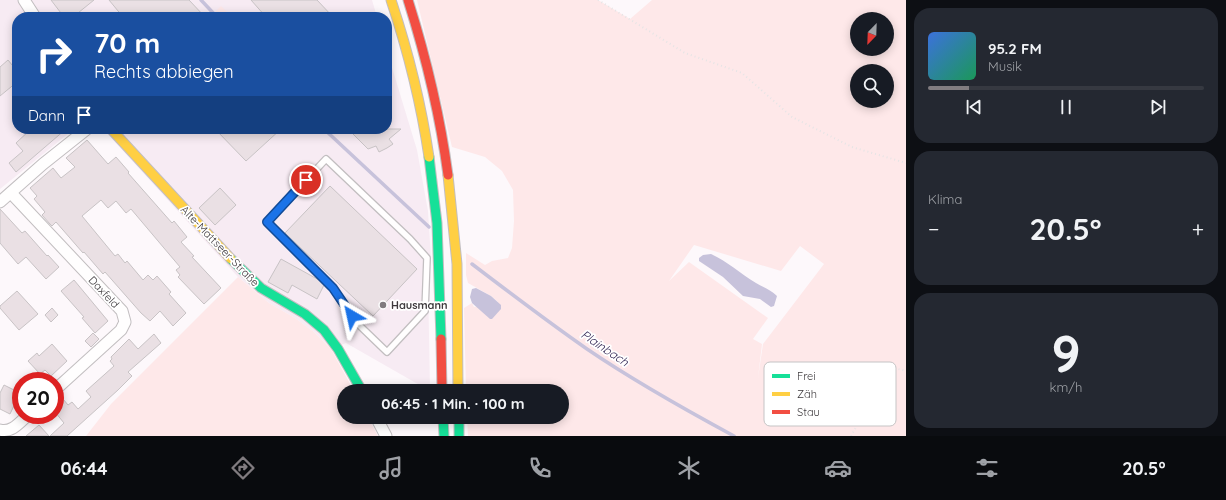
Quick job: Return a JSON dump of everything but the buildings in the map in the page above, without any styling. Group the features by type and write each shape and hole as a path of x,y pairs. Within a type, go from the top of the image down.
{"main road":[{"path":"391,0 417,90 431,168 436,210 439,264 442,384"},
{"path":"408,0 420,37 431,81 448,171 457,260 458,384"},
{"name":"Alte-Mattseer-Straße","path":"116,134 218,247 258,286 305,315 327,334 343,354 358,384"},
{"path":"443,424 444,436"},
{"path":"459,424 460,436"}],"street":[{"path":"24,0 32,12"},
{"path":"0,202 43,164 81,134"},
{"name":"Daxfeld","path":"11,193 122,311 125,322 122,330 64,382"},
{"path":"0,430 11,430 18,424"},
{"path":"380,424 386,436"}],"lane":[{"path":"326,159 410,239 427,258 425,311 387,352 360,326 333,288 267,222 326,159"}],"path":[{"path":"598,0 685,53 742,73 792,117 852,147 906,163"},
{"path":"896,368 906,371"},
{"path":"851,436 857,426"}],"shaded area":[{"path":"0,0 372,0 376,12 12,12 12,134 68,134 0,189"},
{"path":"417,0 598,0 630,19 652,0 906,0 906,436 468,436 467,424 569,424 569,384 466,384 464,308 472,303 474,307 498,302 491,296 468,283 466,275 466,253 485,265 492,261 508,258 512,248 514,221 513,190 502,171 485,157 452,147","holes":["694,245 781,271 800,246 824,264 763,344 758,378 762,344 753,339 768,318 689,262 669,281"]},
{"path":"221,6 227,12 215,12"},
{"path":"392,68 417,150 428,211 431,259 428,280 430,384 418,384 346,343 331,349 314,332 295,318 269,303 238,277 108,134 392,134"},
{"path":"711,254 723,260 775,294 777,296 774,306 771,307 760,299 743,296 723,277 699,261 699,258 703,255"},
{"path":"238,277 269,303 295,318 314,332 331,349 350,384 337,384 337,424 372,424 378,436 86,436 111,404"},
{"path":"476,288 491,296 501,305 501,309 492,319 490,319 472,303 470,297 472,289"}],"waterway":[{"name":"Plainbach","path":"201,0 212,12"},
{"name":"Plainbach","path":"329,134 429,227"},
{"name":"Plainbach","path":"472,264 543,318 605,361 659,394 734,436"}],"traffic: fast":[{"path":"429,157 437,223 441,339"},
{"path":"231,259 261,288 305,314 324,330 338,349 358,384"},
{"path":"443,424 444,436"},
{"path":"459,424 459,436"}],"traffic: slow":[{"path":"391,0 413,77 429,157"},
{"path":"116,134 231,259"},
{"path":"448,175 457,264 458,384"}],"traffic: jam":[{"path":"408,0 432,86 448,175"},
{"path":"441,339 442,384"}],"place":[{"name":"Hausmann","path":"383,305"}],"route":[{"path":"306,180 267,222 333,288 352,316"}]}
